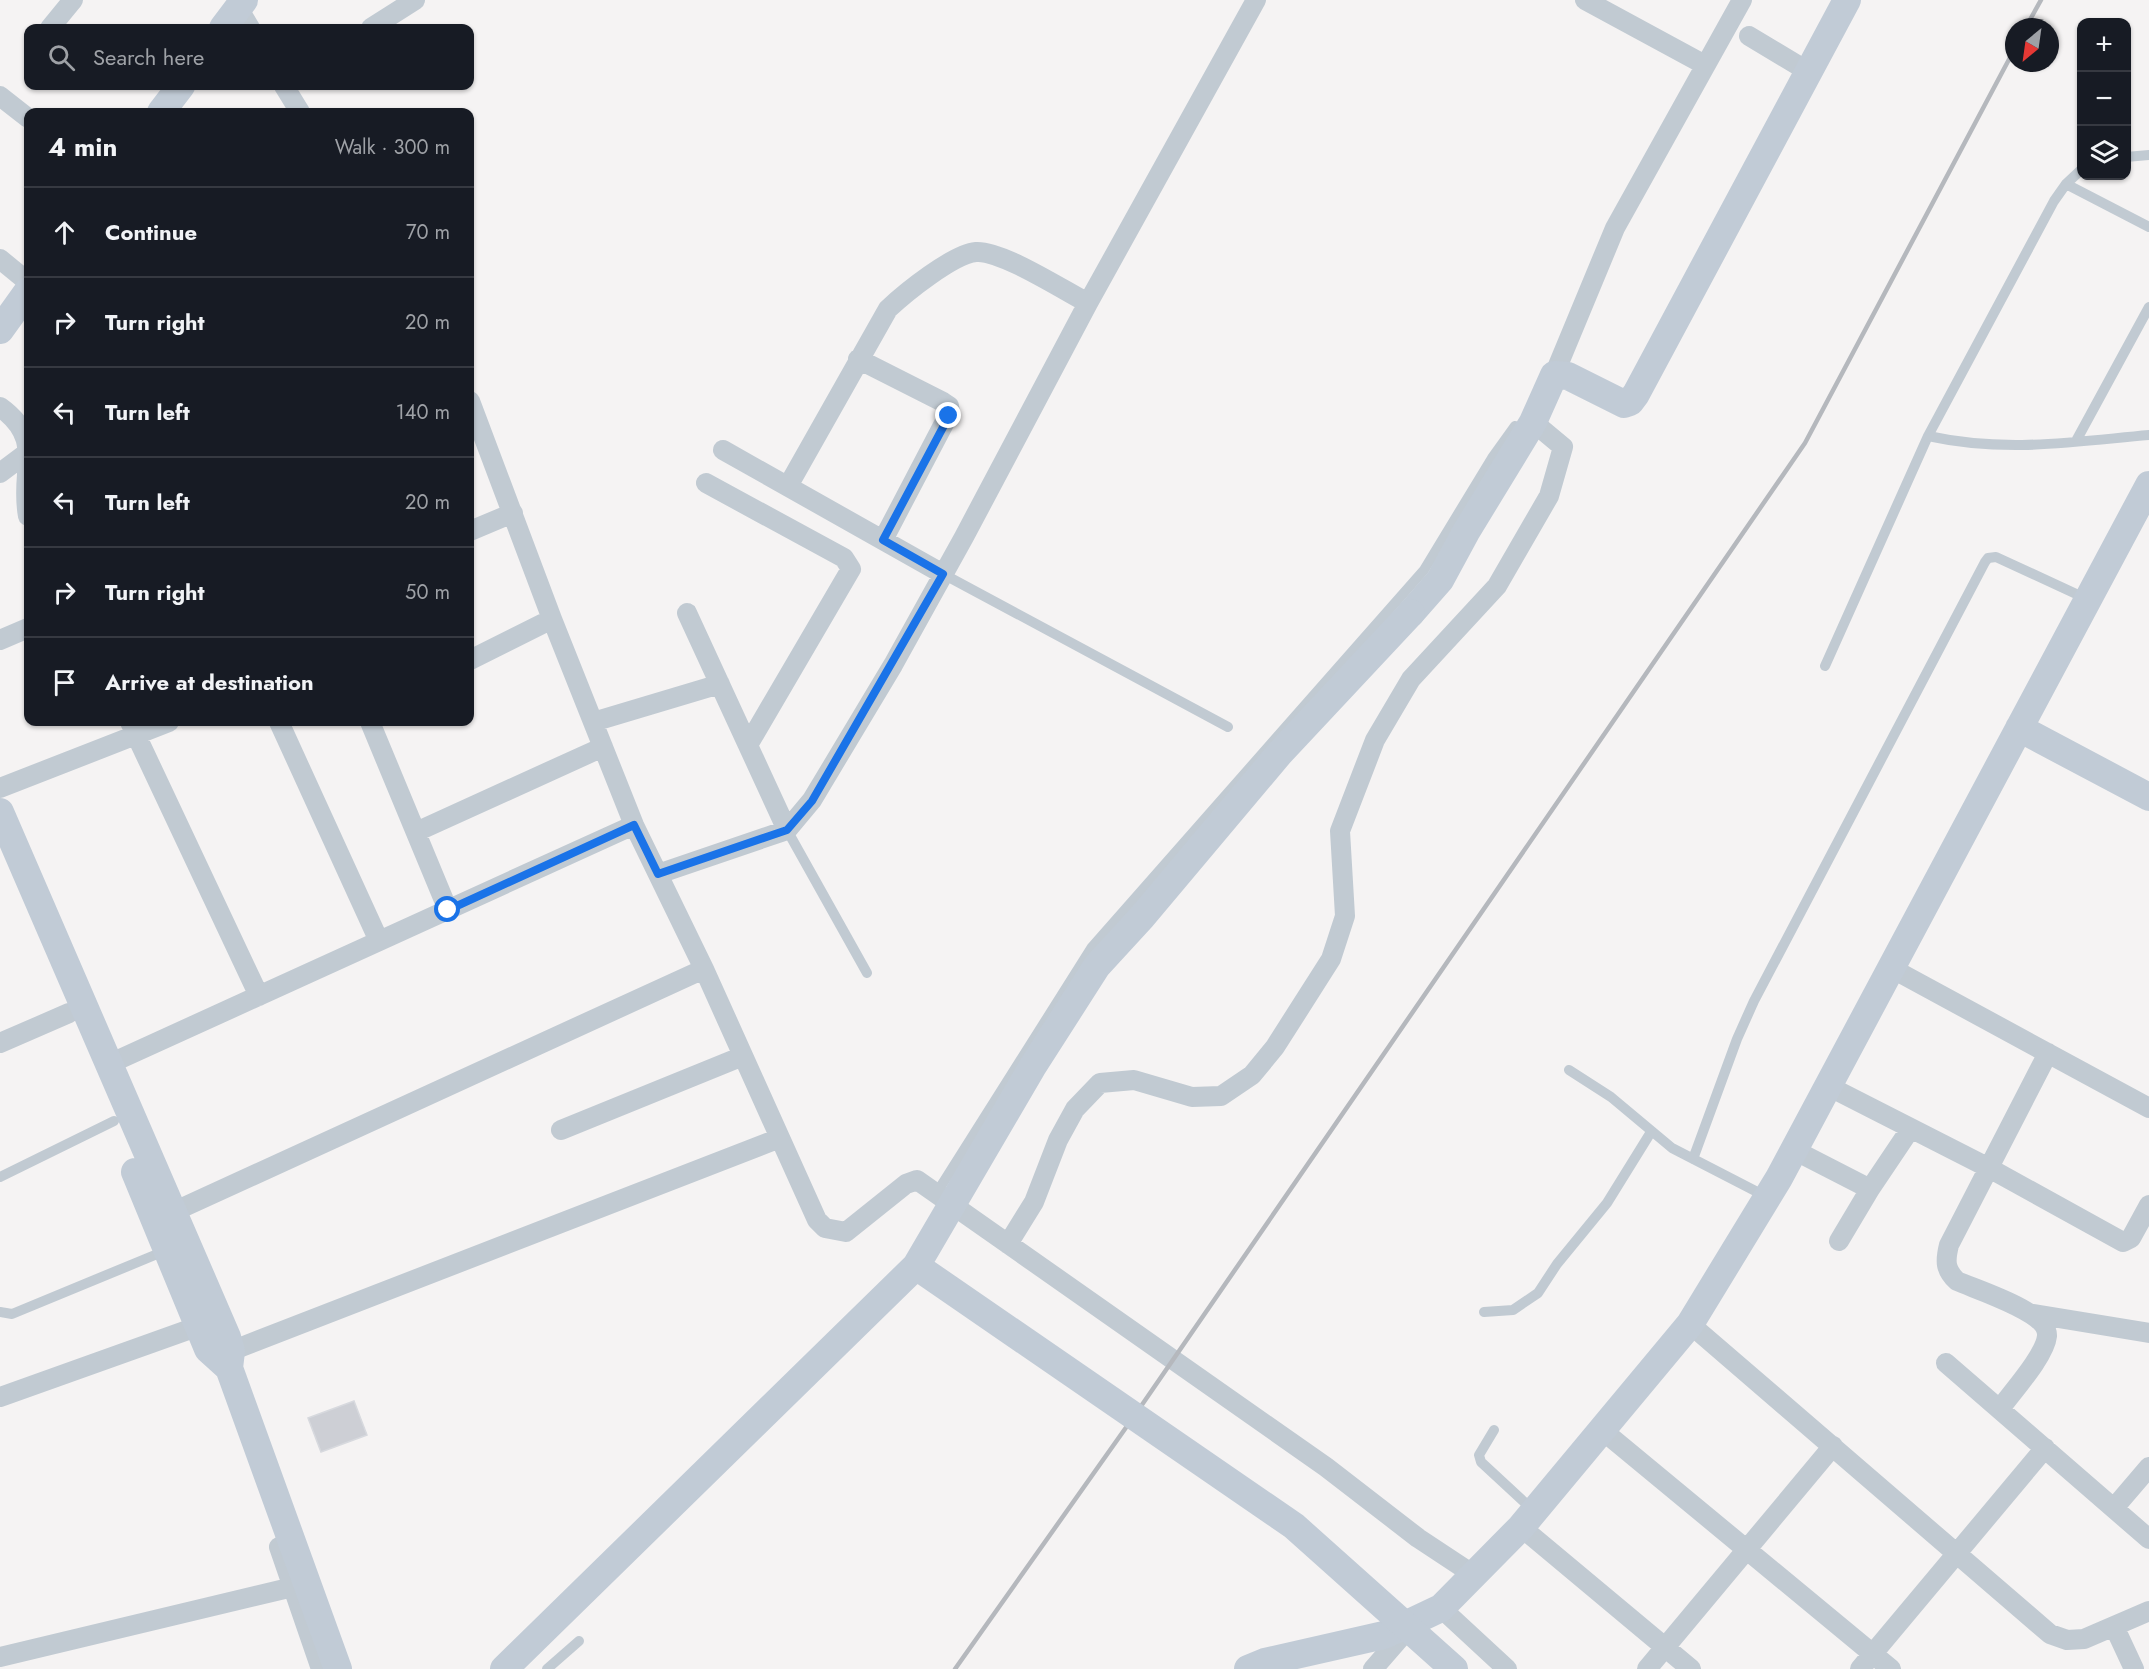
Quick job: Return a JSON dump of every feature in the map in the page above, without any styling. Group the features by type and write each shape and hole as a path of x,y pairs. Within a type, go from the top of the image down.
{"street":[{"path":"53,24 73,0"},
{"path":"377,24 415,0"},
{"path":"658,874 787,830 812,801 943,574 1088,303 1256,0"},
{"path":"1585,0 1705,65"},
{"path":"504,1669 916,1266 1033,1066 1097,966 1142,917 1279,754 1440,580 1466,532 1533,422 1616,228 1742,0"},
{"path":"1554,375 1568,376 1624,404 1630,402 1847,0"},
{"path":"1749,36 1809,72"},
{"path":"164,108 178,90"},
{"path":"286,90 298,108"},
{"path":"0,96 24,115"},
{"path":"788,486 888,309 911,289 964,255 976,252 1000,256 1088,303"},
{"path":"0,259 24,279"},
{"path":"0,330 24,297"},
{"path":"858,359 943,402 949,406 950,412 883,540"},
{"path":"0,407 18,421 24,432"},
{"path":"474,411 552,619 634,825 704,969 817,1220 825,1228 837,1233 855,1228 912,1181 917,1180 1326,1467 1418,1538 1474,1575"},
{"path":"1008,1244 1034,1202 1058,1140 1075,1109 1100,1083 1134,1080 1192,1097 1221,1096 1252,1075 1275,1047 1331,959 1345,916 1340,831 1374,740 1411,679 1497,585 1550,496 1563,447 1533,422"},
{"path":"723,450 943,574"},
{"path":"0,473 24,455"},
{"path":"706,483 844,558 851,569 849,576 748,745"},
{"path":"1248,1669 1265,1662 1396,1635 1441,1608 1528,1519 1690,1324 1794,1150 2019,728 2147,494"},
{"path":"474,529 513,513"},
{"path":"687,613 787,830"},
{"path":"474,658 552,619"},
{"path":"0,640 24,630"},
{"path":"593,722 720,684"},
{"path":"281,726 379,941"},
{"path":"372,726 448,910"},
{"path":"0,788 133,728 259,996"},
{"path":"2019,728 2149,797"},
{"path":"416,832 603,747"},
{"path":"0,813 173,1212 338,1669"},
{"path":"109,1064 634,825"},
{"path":"0,861 69,1013 208,1349 226,1359 293,1587 321,1669"},
{"path":"1891,968 2149,1108"},
{"path":"173,1212 704,969"},
{"path":"0,1043 69,1013"},
{"path":"2048,1053 1949,1245 1945,1259 1949,1274 1957,1281 2034,1314 2149,1333"},
{"path":"561,1130 743,1056"},
{"path":"1828,1086 1989,1168 2123,1242 2131,1238 2149,1204"},
{"path":"1839,1241 1911,1128"},
{"path":"226,1359 780,1138"},
{"path":"1794,1150 1870,1189"},
{"path":"916,1266 1294,1526 1454,1669"},
{"path":"2000,1409 2043,1349 2047,1335 2045,1324 2034,1314"},
{"path":"1690,1324 2050,1634 2067,1640 2084,1639 2149,1611"},
{"path":"0,1397 199,1326"},
{"path":"1946,1363 2149,1539"},
{"path":"1602,1430 1891,1669"},
{"path":"1647,1669 1833,1446"},
{"path":"1860,1669 2045,1448"},
{"path":"2114,1508 2149,1467"},
{"path":"1528,1519 1691,1669"},
{"path":"0,1657 293,1587"},
{"path":"1441,1608 1507,1669"},
{"path":"2114,1626 2134,1669"},
{"path":"1373,1669 1396,1635"},
{"path":"1396,1635 1433,1669"}],"lane":[{"path":"2131,157 2149,155"},
{"path":"1825,666 1928,436 2054,201 2077,174"},
{"path":"2066,184 2149,227"},
{"path":"2076,441 2149,307"},
{"path":"936,1194 1092,947 1424,570 1492,458 1521,419 1533,422"},
{"path":"1928,436 1990,446 2149,435"},
{"path":"1693,1160 1737,1039 1754,1001 1985,562 1988,558 1996,557 2088,600"},
{"path":"943,574 1228,727"},
{"path":"787,830 867,973"},
{"path":"1569,1070 1603,1091 1651,1132 1693,1160 1767,1197"},
{"path":"0,1177 114,1121"},
{"path":"1484,1312 1514,1310 1538,1293 1557,1264 1607,1203 1651,1132"},
{"path":"0,1312 12,1314 167,1250"},
{"path":"1494,1430 1479,1455 1481,1462 1528,1519"},
{"path":"547,1669 579,1641"}],"building":[{"path":"354,1401 367,1435 321,1452 308,1418"}],"railway":[{"path":"2031,18 2041,0"},
{"path":"955,1669 1137,1412 1805,443 2005,67"}],"route":[{"path":"448,910 634,825 658,874 787,830 812,801 893,665 943,574 883,540 949,416"}]}
